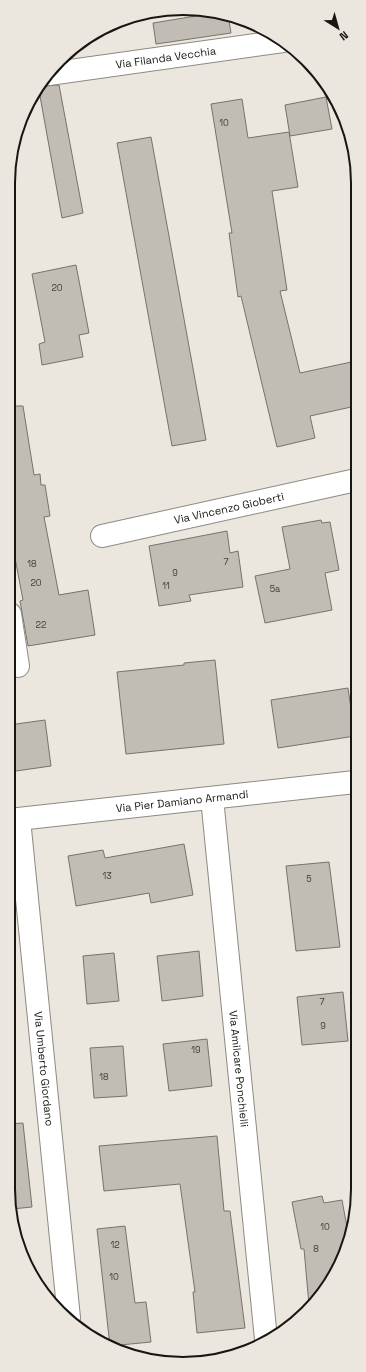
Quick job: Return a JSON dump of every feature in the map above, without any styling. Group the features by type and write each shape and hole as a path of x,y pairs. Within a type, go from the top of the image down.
{"street":[{"name":"Via Filanda Vecchia","path":"56,73 275,42"},
{"name":"Via Vincenzo Gioberti","path":"102,536 351,481"},
{"path":"15,646 18,666"},
{"name":"Via Pier Damiano Armandi","path":"15,819 351,782"},
{"name":"Via Amilcare Ponchielli","path":"212,798 266,1335"},
{"name":"Via Umberto Giordano","path":"15,828 68,1312"}],"building":[{"path":"199,15 205,16 229,22 231,33 156,44 153,23"},
{"path":"59,85 83,213 62,218 40,96 46,86"},
{"path":"326,97 332,129 290,136 285,105"},
{"path":"242,99 248,138 289,132 298,187 272,191 287,290 280,291 300,373 351,362 351,407 310,416 315,438 277,447 241,296 238,297 229,233 232,233 211,104"},
{"path":"151,137 206,440 172,446 117,143"},
{"path":"76,265 89,333 79,335 83,357 42,365 39,344 45,342 32,274"},
{"path":"15,406 23,406 34,475 40,474 41,485 45,485 50,516 44,517 59,595 88,590 95,635 28,646 20,601 23,600 15,558"},
{"path":"321,520 322,523 330,522 339,570 325,573 332,610 265,623 255,576 290,569 282,527"},
{"path":"227,531 230,553 238,551 243,587 189,595 191,601 159,606 149,546"},
{"path":"215,660 224,744 126,754 117,672"},
{"path":"348,688 351,709 351,737 278,748 271,700"},
{"path":"45,720 51,766 15,771 15,724"},
{"path":"184,844 193,895 151,903 149,893 76,906 68,856 103,850 105,858"},
{"path":"329,862 340,947 296,951 286,866"},
{"path":"199,951 203,996 162,1001 157,956"},
{"path":"114,953 119,1001 87,1004 83,956"},
{"path":"343,992 348,1041 302,1045 297,997"},
{"path":"207,1039 212,1086 169,1091 163,1044"},
{"path":"123,1046 127,1096 94,1098 90,1048"},
{"path":"23,1123 32,1207 16,1209 15,1124"},
{"path":"217,1136 224,1211 230,1211 245,1328 197,1333 193,1292 195,1292 180,1184 104,1191 99,1146"},
{"path":"322,1196 324,1203 342,1200 347,1226 334,1263 323,1282 309,1300 304,1249 301,1249 292,1202"},
{"path":"125,1226 135,1303 146,1302 151,1342 121,1345 109,1340 97,1229"}]}
